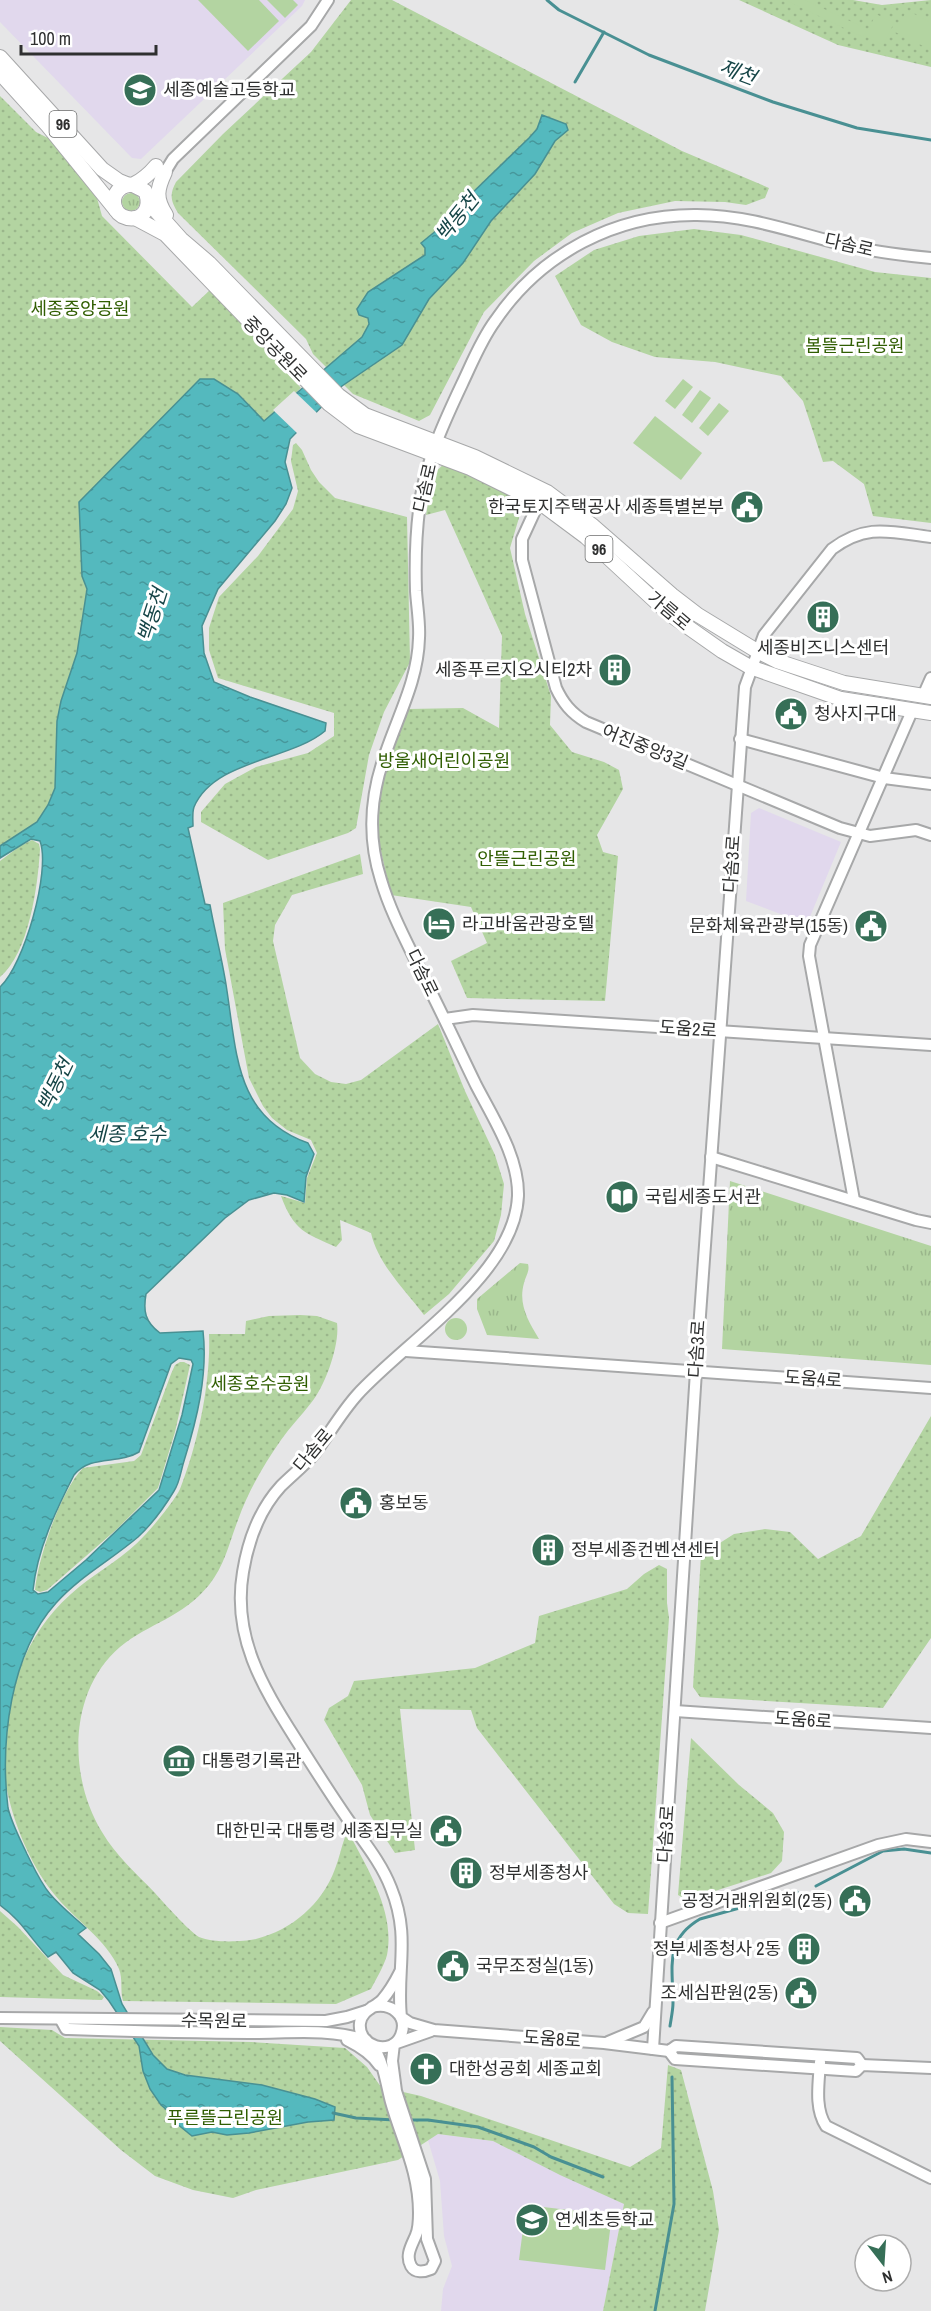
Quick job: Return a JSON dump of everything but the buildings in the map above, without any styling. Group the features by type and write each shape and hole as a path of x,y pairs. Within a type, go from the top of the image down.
{"main road":[{"name":"96","path":"0,57 109,175 145,191 148,200"},
{"name":"96","path":"0,73 48,126 57,130 99,178 124,217 135,218"},
{"path":"99,163 127,176 164,167"},
{"path":"115,206 119,189 164,167"},
{"path":"135,218 144,212 152,186 164,167"},
{"path":"164,167 157,195 160,205 177,228 205,255 209,263"},
{"name":"중앙공원로","path":"148,200 180,237 209,263 307,372"},
{"name":"중앙공원로","path":"135,218 165,234 307,372 358,426 435,448"},
{"name":"가름로","path":"435,448 539,502 586,537 668,613 722,651 750,667 841,699 931,713"},
{"name":"가름로","path":"435,448 475,457 547,492 593,526 690,609 757,651 777,661 844,683 927,696"}],"street":[{"path":"164,167 311,26 328,0"},
{"name":"다솜로","path":"395,2102 392,2061 394,2044 402,2032 400,1972 404,1942 402,1922 390,1883 379,1862 330,1793 265,1690 254,1669 245,1635 241,1606 243,1572 255,1528 266,1503 312,1457 359,1393 406,1352 497,1257 514,1219 518,1198 516,1172 497,1127 405,939 382,885 373,852 371,820 373,794 384,755 409,693 417,664 420,635 416,595 417,522 422,489 444,421 491,326 507,303 538,271 572,247 595,235 643,220 674,215 702,214 752,220 865,250 931,258"},
{"name":"어진중앙3길","path":"539,502 522,539 522,560 556,688 561,699 576,716 737,785 859,833 880,836 916,830 931,835"},
{"name":"다솜3로","path":"653,2049 696,1371 744,687 764,635 832,549 856,535 880,531 931,537"},
{"path":"927,696 931,678"},
{"path":"854,1200 809,956 810,945 912,711"},
{"path":"740,739 884,778 931,784"},
{"name":"도움2로","path":"445,1019 473,1015 931,1045"},
{"path":"711,1157 931,1223"},
{"name":"도움4로","path":"406,1352 931,1388"},
{"name":"도움6로","path":"675,1711 931,1728"},
{"path":"660,1923 878,1845 906,1839 931,1842"},
{"path":"327,2026 371,2003 400,1972"},
{"name":"다솜로","path":"369,2009 388,1992 400,1972"},
{"path":"395,2102 402,2136 417,2177 419,2198 419,2222 417,2234 410,2246 409,2259 416,2271 425,2272 431,2269 435,2260 427,2239 425,2179 414,2144 385,2076 380,2056 360,2030 360,2023 369,2009 386,2005 392,2007 401,2018"},
{"path":"604,2043 644,2027 651,2019 655,2007"},
{"name":"수목원로","path":"61,2020 66,2029 103,2031 153,2032 327,2026 369,2009"},
{"name":"수목원로","path":"0,2018 327,2026 369,2043"},
{"name":"도움8로","path":"401,2018 434,2030 604,2043 669,2051 676,2046 857,2058 862,2065"},
{"name":"수목원로","path":"327,2026 374,2058 385,2076"},
{"name":"도움8로","path":"394,2044 434,2030"},
{"path":"369,2043 380,2048 394,2044"},
{"name":"도움8로","path":"669,2051 675,2059 856,2071 862,2065 931,2068"},
{"path":"820,2056 819,2103 822,2121 826,2126 931,2178"}],"shaded area":[{"name":"세종예술고등학교","path":"0,0 305,0 302,6 141,159 132,158 0,22"},
{"path":"759,808 841,842 807,924 746,901 751,813"},
{"name":"연세초등학교","path":"438,2134 493,2141 624,2204 603,2311 441,2311 443,2289 452,2266 444,2236 440,2181 428,2140"}],"green space":[{"path":"198,0 259,0 279,21 248,51"},
{"path":"267,0 293,0 298,5 285,18"},
{"path":"351,0 392,0 682,151 769,188 765,198 746,205 725,202 675,201 618,213 572,233 534,261 484,312 430,415 419,421 353,394 313,354 306,339 178,213 172,201 172,191 176,182 223,134 311,52"},
{"path":"739,0 853,0 882,5 931,0 931,67 838,45"},
{"path":"785,0 805,0 867,29 863,37"},
{"path":"907,10 931,23 931,50 895,32"},
{"path":"876,14 894,23 883,45 865,36"},
{"name":"세종중앙공원","path":"0,96 36,132 50,139 97,198 102,216 192,307 210,290 301,388 263,422 238,394 214,379 200,379 79,502 82,576 87,589 77,653 61,701 57,721 55,788 37,822 0,846"},
{"path":"131,193 137,196 140,202 137,208 131,211 125,208 122,202 125,196"},
{"name":"봄뜰근린공원","path":"694,229 741,235 875,272 931,278 931,523 873,516 864,484 833,461 823,462 803,401 781,376 715,362 655,357 612,342 581,325 555,276 594,250 639,236"},
{"path":"683,379 693,387 675,409 665,401"},
{"path":"700,390 711,398 692,423 682,415"},
{"path":"719,403 729,411 708,436 699,428"},
{"path":"655,416 702,453 681,480 633,443"},
{"path":"296,443 319,482 335,498 407,517 410,662 384,712 369,755 356,828 348,833 268,860 201,822 201,812 225,784 256,767 308,753 334,736 334,713 218,678 209,650 209,628 219,597 258,556 293,509 298,491 291,461 293,445"},
{"name":"안뜰근린공원","path":"444,464 518,499 521,511 510,548 525,614 551,696 550,725 572,752 604,762 619,770 623,789 597,835 603,852 618,856 605,1001 467,998 451,961 487,943 471,907 391,895 380,847 373,794 408,709 463,708 499,728 502,636 445,510 426,515 433,474"},
{"path":"32,840 39,844 40,849 30,918 18,952 0,977 0,861"},
{"path":"360,854 363,874 292,895 275,925 273,941 300,1058 315,1074 331,1082 346,1084 361,1080 438,1024 465,1091 495,1155 504,1184 501,1215 494,1241 449,1294 424,1315 386,1266 371,1233 340,1220 342,1240 336,1247 308,1234 296,1224 286,1208 281,1196 305,1203 307,1178 317,1153 311,1140 287,1130 272,1118 263,1106 249,1078 225,949 223,903"},
{"path":"730,1181 931,1246 931,1365 722,1349"},
{"path":"520,1263 528,1264 522,1291 523,1305 539,1339 487,1335 477,1309 477,1299"},
{"name":"세종호수공원","path":"269,1316 317,1316 337,1323 334,1353 321,1386 311,1403 281,1440 257,1478 242,1510 223,1562 209,1585 177,1613 120,1647 103,1665 90,1687 82,1710 79,1761 83,1786 91,1810 108,1841 127,1864 199,1937 219,1941 250,1940 269,1935 293,1922 314,1904 329,1882 345,1837 352,1839 379,1894 387,1924 389,1940 387,1955 371,1989 336,2004 123,2001 120,1973 114,1959 45,1882 29,1855 16,1824 8,1793 5,1755 8,1718 17,1676 35,1637 47,1619 79,1587 137,1543 158,1520 180,1489 202,1413 208,1372 209,1334 245,1334 246,1321"},
{"path":"456,1318 466,1325 467,1329 460,1339 456,1340 446,1333 445,1329 452,1319"},
{"name":"세종호수공원","path":"180,1362 190,1365 175,1432 158,1488 117,1529 47,1590 40,1592 35,1590 52,1525 75,1478 83,1468 134,1461 141,1455 171,1374 175,1365"},
{"path":"931,1416 931,1638 883,1708 700,1697 693,1687 701,1555 734,1534 765,1529 790,1532 818,1559 861,1536"},
{"path":"659,1565 667,1569 669,1618 648,1914 628,1913 614,1904 477,1728 471,1710 400,1709 415,1850 395,1853 370,1815 362,1785 324,1720 329,1708 348,1696 354,1681 475,1668 535,1643 539,1616 627,1589"},
{"path":"691,1738 739,1785 773,1813 784,1832 782,1861 771,1873 687,1900 678,1895"},
{"path":"0,1911 63,1975 97,1991 104,1997 102,2000 0,1997"},
{"name":"푸른뜰근린공원","path":"0,2027 52,2030 65,2038 251,2042 345,2048 367,2067 381,2087 421,2096 630,2167 661,2148 668,2065 681,2070 713,2191 719,2230 705,2311 603,2311 624,2204 493,2141 438,2134 398,2160 256,2190 233,2198 193,2190 155,2176 121,2150 0,2041"},
{"path":"526,2205 612,2215 605,2270 519,2260"}],"water":[{"name":"세종 호수","path":"542,115 566,124 568,130 555,141 535,174 491,221 463,263 429,299 402,345 342,386 290,439 285,462 292,488 286,504 275,521 218,589 202,626 204,653 214,682 326,723 325,731 310,741 254,762 218,779 204,791 194,807 193,826 188,828 205,904 210,905 238,1061 244,1082 253,1101 266,1117 284,1132 308,1143 314,1154 306,1177 304,1202 287,1195 274,1193 249,1200 225,1218 146,1294 146,1316 151,1325 160,1333 203,1331 203,1380 179,1480 166,1503 143,1532 75,1585 56,1603 40,1624 18,1673 12,1700 6,1755 6,1782 8,1808 14,1826 43,1885 58,1903 86,1928 78,1934 111,1969 122,2004 153,2055 167,2069 185,2075 262,2085 315,2099 335,2107 334,2120 308,2122 249,2133 227,2135 212,2132 192,2136 176,2123 173,2115 161,2105 150,2089 143,2071 139,2046 100,1990 73,1973 56,1952 48,1957 20,1923 0,1905 0,987 18,959 33,917 39,895 42,855 40,841 31,839 0,858 0,846 37,822 55,788 57,721 61,701 77,653 87,589 82,576 79,502 200,379 214,379 238,394 264,421 362,337 369,324 368,318 359,315 357,309 368,292 425,255 425,248 421,243 448,221 464,201 537,129","holes":["179,1358 191,1360 193,1364 182,1415 159,1490 86,1560 48,1592 38,1594 33,1590 43,1545 74,1475 88,1464 131,1456 139,1452 171,1364"]}],"pier":[{"path":"294,391 318,414 298,434 273,410"}],"waterway":[{"name":"제천","path":"547,0 559,10 649,55 773,102 857,128 931,140"},
{"name":"백동천","path":"575,82 604,32"},
{"path":"816,1886 883,1851 904,1849 931,1853"},
{"path":"670,2026 673,2006 673,1955 681,1936 689,1927 700,1919 797,1892"},
{"path":"655,2311 674,2204 672,2077"},
{"path":"333,2113 356,2118 395,2120"},
{"path":"408,2120 428,2120 478,2127 534,2147 551,2157 603,2177"}],"place":[{"name":"세종예술고등학교","path":"140,90"},
{"name":"한국토지주택공사 세종특별본부","path":"747,507"},
{"name":"세종비즈니스센터","path":"823,617"},
{"name":"세종푸르지오시티2차","path":"615,670"},
{"name":"청사지구대","path":"791,714"},
{"name":"라고바움관광호텔","path":"439,924"},
{"name":"문화체육관광부(15동)","path":"871,926"},
{"name":"국립세종도서관","path":"622,1197"},
{"name":"홍보동","path":"356,1503"},
{"name":"정부세종컨벤션센터","path":"548,1550"},
{"name":"대통령기록관","path":"179,1761"},
{"name":"대한민국 대통령 세종집무실","path":"446,1831"},
{"name":"정부세종청사","path":"466,1873"},
{"name":"공정거래위원회(2동)","path":"855,1901"},
{"name":"정부세종청사 2동","path":"804,1949"},
{"name":"국무조정실(1동)","path":"453,1966"},
{"name":"조세심판원(2동)","path":"801,1993"},
{"name":"대한성공회 세종교회","path":"426,2069"},
{"name":"연세초등학교","path":"532,2220"}],"park label":[{"name":"방울새어린이공원","path":"444,761"}]}
